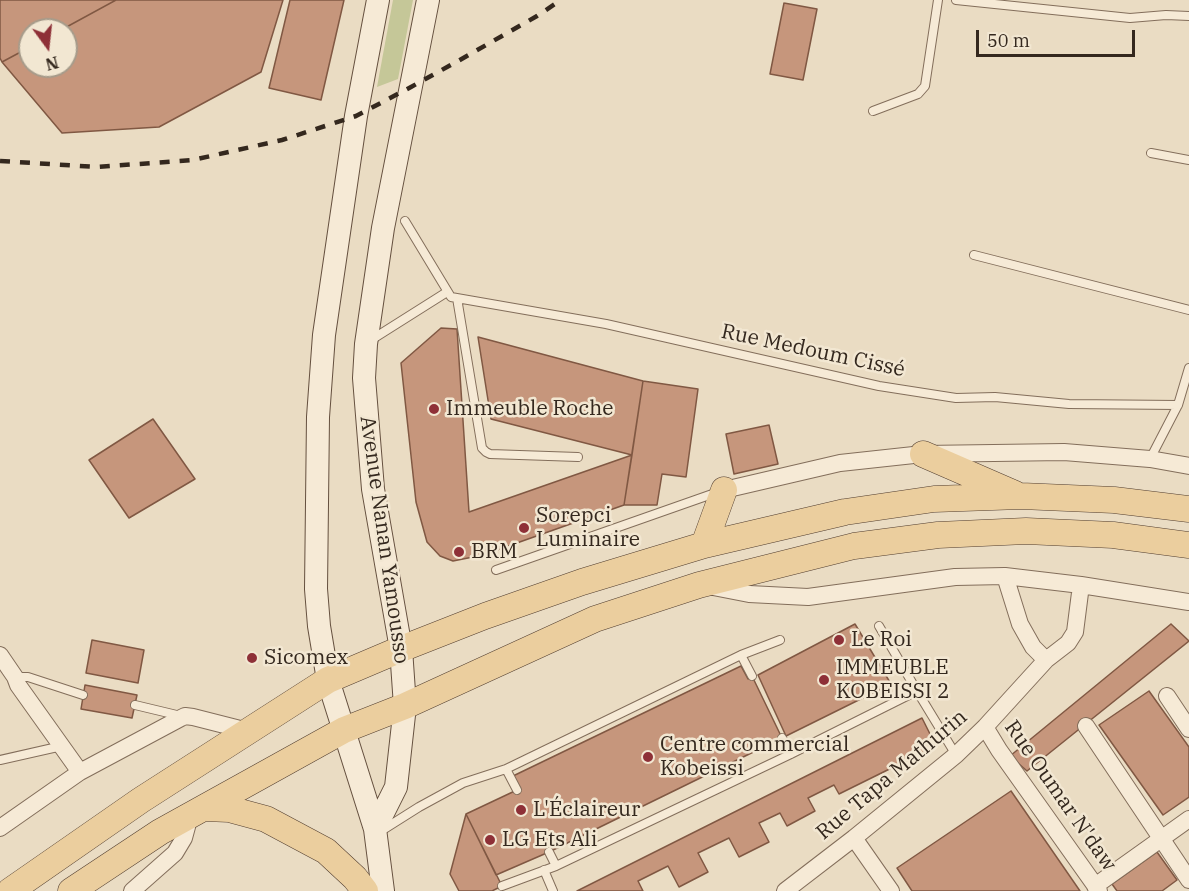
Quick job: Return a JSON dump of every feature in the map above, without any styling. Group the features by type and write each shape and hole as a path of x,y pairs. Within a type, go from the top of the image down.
{"main road":[{"path":"378,0 356,116 323,347 318,417 316,589 328,680 375,832 382,891"},
{"name":"Avenue Nanan Yamousso","path":"375,832 396,787 405,706 401,649 373,489 364,378 366,344 383,228 428,0"},
{"path":"923,454 1021,496"},
{"path":"704,545 724,490"},
{"path":"10,891 141,800 328,680 485,616 568,587 704,545 845,512 934,499 1021,496 1114,500 1189,509"},
{"path":"70,891 160,832 344,730 405,706 595,618 699,585 854,546 938,535 1026,531 1113,535 1189,545"},
{"path":"197,812 229,810 266,819 326,851 355,878 365,891"}],"street":[{"path":"724,490 840,463 923,454 1064,452 1150,459 1189,466"},
{"path":"699,585 749,594 808,597 955,577 1005,576 1189,602"},
{"path":"1005,576 1020,624 1033,647 1046,660"},
{"name":"Rue Tapa Mathurin","path":"784,891 854,838 956,755 1046,660 1068,643 1075,632 1080,585"},
{"path":"0,655 15,677 18,686 80,772"},
{"path":"1167,696 1189,729"},
{"path":"0,828 80,772 184,716 248,731"},
{"name":"Rue Oumar N'daw","path":"985,726 999,750 1097,888"},
{"path":"1086,726 1189,880"},
{"path":"132,891 175,853 197,812"},
{"path":"1097,888 1189,819"},
{"path":"854,838 891,891"},
{"path":"1184,891 1189,888"}],"lane":[{"path":"873,111 918,93 925,86 938,0"},
{"path":"956,0 1130,18 1189,16"},
{"path":"1151,153 1189,160"},
{"path":"366,344 447,292 405,221"},
{"path":"974,255 1189,310"},
{"name":"Rue Medoum Cissé","path":"447,292 451,297 606,324 879,386 956,398 996,398 1069,404 1178,405"},
{"path":"458,298 482,448 490,454 578,457"},
{"path":"1150,459 1178,405 1189,368"},
{"path":"496,570 724,490"},
{"path":"879,626 956,755"},
{"path":"375,832 464,783 506,769 741,655 780,640"},
{"path":"741,655 752,676"},
{"path":"15,677 28,677 83,695"},
{"path":"502,886 556,866 917,692"},
{"path":"135,705 184,716"},
{"path":"782,738 790,754"},
{"path":"0,760 62,746"},
{"path":"506,769 517,790"},
{"path":"549,852 556,866"},
{"path":"544,870 554,891"}],"green space":[{"path":"393,0 413,0 398,79 377,87"}],"building":[{"path":"0,0 116,0 78,21 78,18 18,18 18,53 2,62 0,58"},
{"path":"116,0 283,0 261,72 159,127 62,133 2,62 18,53 18,78 78,78 78,21"},
{"path":"290,0 344,0 321,100 269,88"},
{"path":"784,3 817,9 803,80 770,74"},
{"name":"Immeuble Roche","path":"441,328 457,329 469,512 632,455 624,505 483,555 453,561 440,556 427,542 416,502 401,363"},
{"path":"478,337 643,381 632,455 491,419"},
{"path":"643,381 698,389 686,477 662,474 657,505 624,505"},
{"path":"153,419 195,479 129,518 89,460"},
{"path":"769,425 778,464 734,474 726,434"},
{"name":"IMMEUBLE KOBEISSI 2","path":"855,624 891,684 786,736 758,675"},
{"path":"1171,624 1189,641 1027,771 1010,756"},
{"path":"92,640 144,650 138,683 86,673"},
{"name":"Centre commercial Kobeissi","path":"741,666 748,679 752,676 782,738 549,852 496,875 466,814 519,789 513,776"},
{"path":"85,685 137,695 132,718 81,709"},
{"path":"1149,691 1189,747 1189,797 1163,815 1099,725"},
{"path":"922,718 936,746 839,794 834,785 808,798 815,811 787,826 780,813 759,823 769,842 739,857 729,838 698,853 708,872 679,887 668,866 638,881 643,891 577,891"},
{"path":"1011,791 1080,891 912,891 897,868"},
{"path":"466,814 502,886 492,891 459,891 450,874"},
{"path":"1157,852 1177,880 1162,891 1117,891 1112,884"}],"railway":[{"path":"0,161 97,167 193,160 282,140 356,116 458,61 561,0"}],"place":[{"name":"Immeuble Roche","path":"434,409"},
{"name":"Sorepci Luminaire","path":"524,528"},
{"name":"BRM","path":"459,552"},
{"name":"Le Roi","path":"839,640"},
{"name":"Sicomex","path":"252,658"},
{"name":"IMMEUBLE KOBEISSI 2","path":"824,680"},
{"name":"Centre commercial Kobeissi","path":"648,757"},
{"name":"L'Éclaireur","path":"521,810"},
{"name":"LG Ets Ali","path":"490,840"}]}
